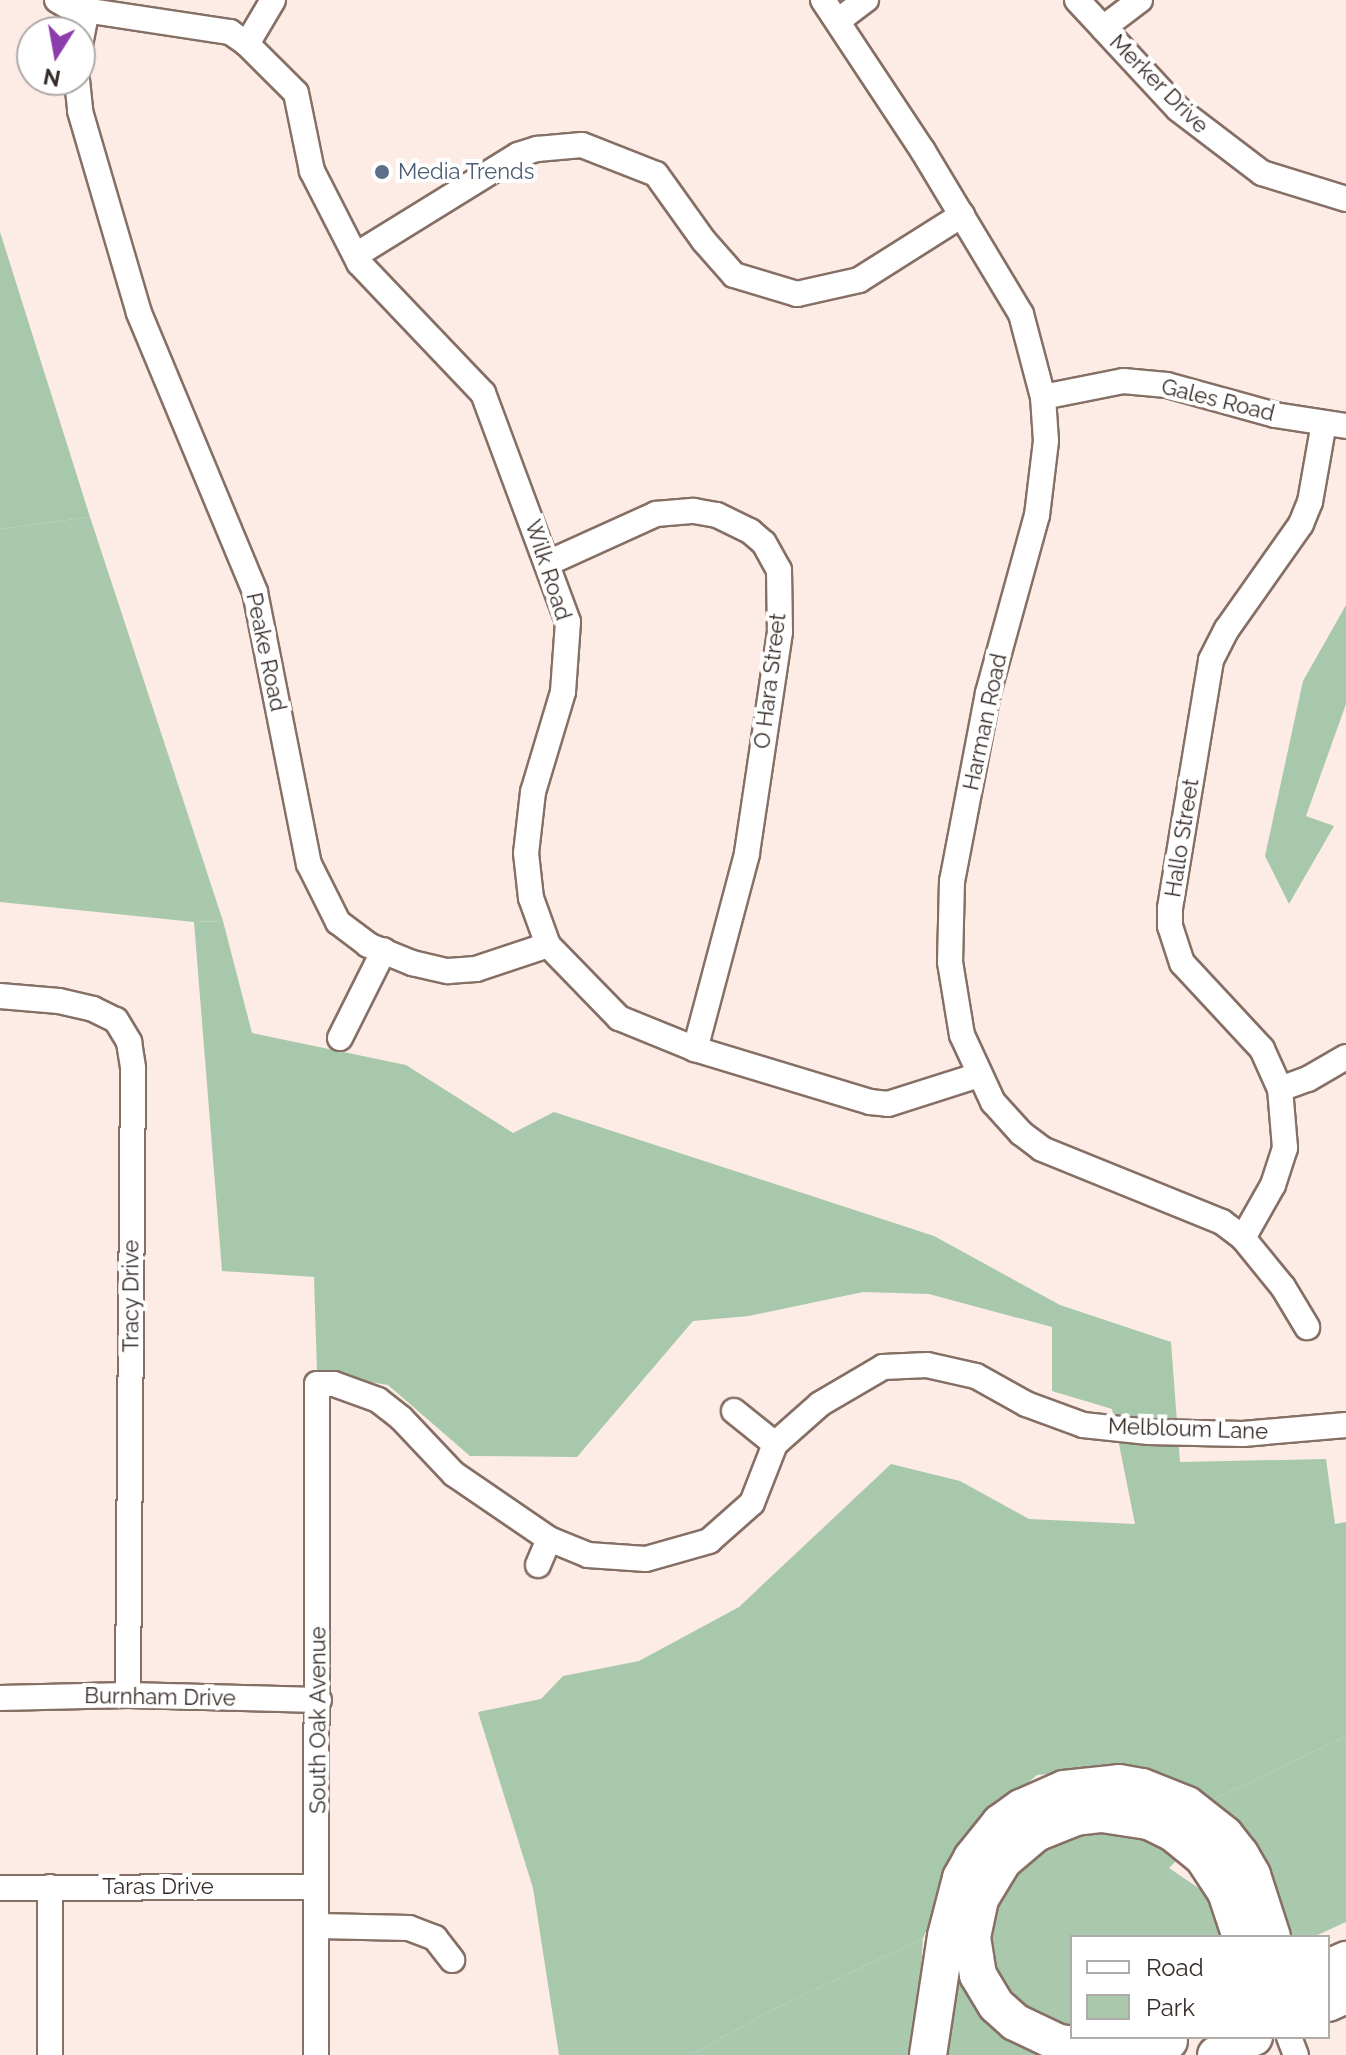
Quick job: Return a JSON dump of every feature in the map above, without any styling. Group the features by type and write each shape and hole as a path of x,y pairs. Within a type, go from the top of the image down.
{"highway":[{"path":"928,2055 946,1936 961,1878 972,1858 1000,1823 1021,1808 1064,1789 1119,1783 1153,1790 1187,1805 1225,1835 1240,1854 1252,1875 1271,1935"},
{"path":"1162,2044 1091,2046 1059,2043 1026,2029 996,2005 978,1975 972,1937 980,1899 1003,1861 1036,1833 1076,1817 1102,1814 1149,1821 1172,1832 1203,1857 1226,1892 1240,1935"},
{"path":"1216,2055 1250,2039"}],"street":[{"name":"Wilk Road","path":"57,0 71,8 230,32 247,44 296,93 312,171 359,263 483,393 568,622 563,692 533,792 526,853 531,898 548,945 619,1018 695,1049 888,1104 979,1075"},
{"path":"247,44 273,0"},
{"name":"Harman Road","path":"823,0 839,20 962,215 1021,314 1043,397 1046,441 1037,515 988,693 952,881 948,923 951,983 962,1035 979,1075 1003,1115 1042,1149 1222,1222 1243,1238 1283,1287 1307,1327"},
{"path":"839,20 866,0"},
{"name":"Merker Drive","path":"1077,0 1178,109 1227,149 1262,173 1346,199"},
{"name":"Merker Drive","path":"1103,28 1140,0"},
{"path":"86,16 87,10"},
{"name":"Peake Road","path":"79,96 80,111 139,313 255,592 309,864 338,922 368,945 412,963 448,971 476,969 548,945"},
{"path":"356,255 518,155 537,149 582,145 656,174 704,241 734,275 797,294 859,280 962,215"},
{"name":"Gales Road","path":"1043,397 1123,381 1167,385 1275,415 1335,425"},
{"name":"Hallo Street","path":"1243,1238 1273,1185 1285,1148 1280,1089 1262,1049 1182,963 1170,926 1170,908 1211,660 1227,629 1301,524 1335,425"},
{"name":"O Hara Street","path":"548,563 656,514 694,511 717,515 750,531 764,543 779,570 780,632 747,854 695,1049"},
{"path":"340,1038 384,950"},
{"name":"Tracy Drive","path":"0,996 59,1001 93,1009 116,1020 129,1042 133,1068 128,1695"},
{"path":"1280,1089 1308,1079 1346,1057"},
{"name":"Melbloum Lane","path":"317,1384 334,1384 378,1400 401,1418 454,1474 549,1539 588,1555 646,1559 709,1541 752,1503 775,1444 820,1404 883,1367 913,1366 976,1376 1026,1404 1083,1425 1149,1432 1243,1434 1346,1425"},
{"name":"South Oak Avenue","path":"316,2055 319,1926 316,1887 319,1700 317,1384"},
{"path":"734,1411 775,1444"},
{"path":"538,1565 549,1539"},
{"name":"Burnham Drive","path":"0,1698 128,1695 319,1700"},
{"path":"50,1887 50,2055"},
{"name":"Taras Drive","path":"0,1888 316,1887"},
{"path":"319,1926 409,1928 435,1938 452,1960"}],"green space":[{"path":"0,232 90,517 0,529"},
{"path":"90,517 223,921 194,922 0,902 0,529"},
{"path":"1346,605 1346,704 1306,816 1334,826 1289,904 1265,856 1303,681"},
{"path":"223,921 252,1033 406,1065 513,1133 554,1112 934,1236 1060,1305 1171,1342 1180,1462 1326,1459 1335,1524 1346,1522 1346,1736 1212,1800 1132,1767 1037,1775 966,1836 923,1938 774,2009 690,2055 559,2055 533,1888 478,1712 541,1699 563,1676 639,1661 739,1607 891,1464 960,1481 1029,1519 1135,1524 1112,1409 1052,1391 1052,1327 929,1294 863,1292 749,1316 693,1321 577,1457 470,1456 388,1385 317,1373 314,1277 222,1271 194,922"},
{"path":"1346,1736 1346,1922 1317,1935 1287,1935 1257,1848 1212,1800"},
{"path":"1096,1825 1137,1829 1181,1856 1169,1868 1209,1895 1223,1935 1070,1935 1070,2034 1040,2026 988,1975 992,1898 1035,1848"},
{"path":"960,1929 968,1975 1068,2055 938,2055"},
{"path":"923,1938 916,2055 690,2055 774,2009"}],"place":[{"name":"Media Trends","path":"382,172"}]}
